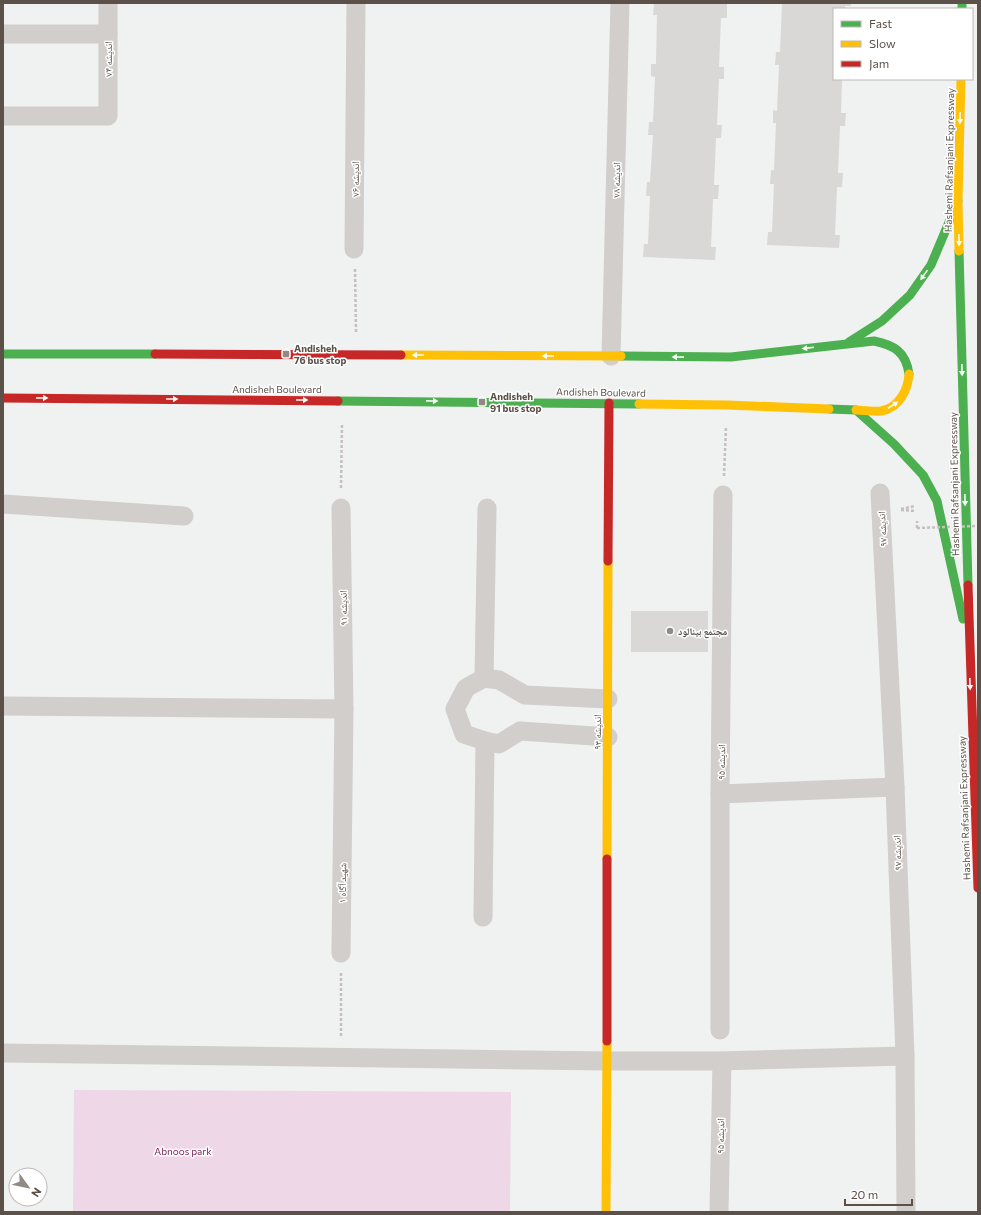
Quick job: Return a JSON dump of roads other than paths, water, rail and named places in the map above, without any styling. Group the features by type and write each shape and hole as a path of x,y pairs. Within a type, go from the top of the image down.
{"main road":[{"name":"Hashemi Rafsanjani Expressway","path":"961,80 958,201 969,645 978,888"},
{"path":"3,354 731,357 847,344 882,320 910,295 931,265 958,201"},
{"name":"Andisheh Boulevard","path":"3,398 609,403 727,405 856,410 884,410 897,404 906,392 910,378 908,364 900,352 888,344 874,341 847,344"},
{"name":"اندیشه ۹۳","path":"606,1212 609,403"},
{"path":"856,410 894,444 923,475 937,501 969,645"}],"street":[{"name":"اندیشه ۷۴","path":"3,116 108,116 108,3"},
{"name":"اندیشه ۷۶","path":"354,248 356,3"},
{"name":"اندیشه ۷۸","path":"611,356 620,3"},
{"path":"3,34 108,34"},
{"name":"اندیشه ۹۷","path":"880,493 895,787 905,1056 906,1212"},
{"name":"اندیشه ۹۵","path":"720,1030 720,794 723,495"},
{"path":"3,504 184,516"},
{"name":"اندیشه ۹۱","path":"341,508 344,708"},
{"path":"484,678 487,508"},
{"path":"608,699 525,695 499,680 484,678 466,688 455,709 464,734 499,744 520,732 608,737"},
{"path":"3,706 344,708"},
{"name":"شهید آگاه ۱","path":"341,952 344,708"},
{"path":"483,917 485,741"},
{"path":"720,794 895,787"},
{"path":"3,1053 607,1061 722,1061 905,1056"},
{"name":"اندیشه ۹۵","path":"719,1212 722,1061"}],"place":[{"name":"Andisheh 76 bus stop","path":"286,354"},
{"name":"Andisheh 91 bus stop","path":"482,402"},
{"name":"مجتمع بینالود","path":"670,631"}],"park label":[{"name":"Abnoos park","path":"183,1151"}]}
